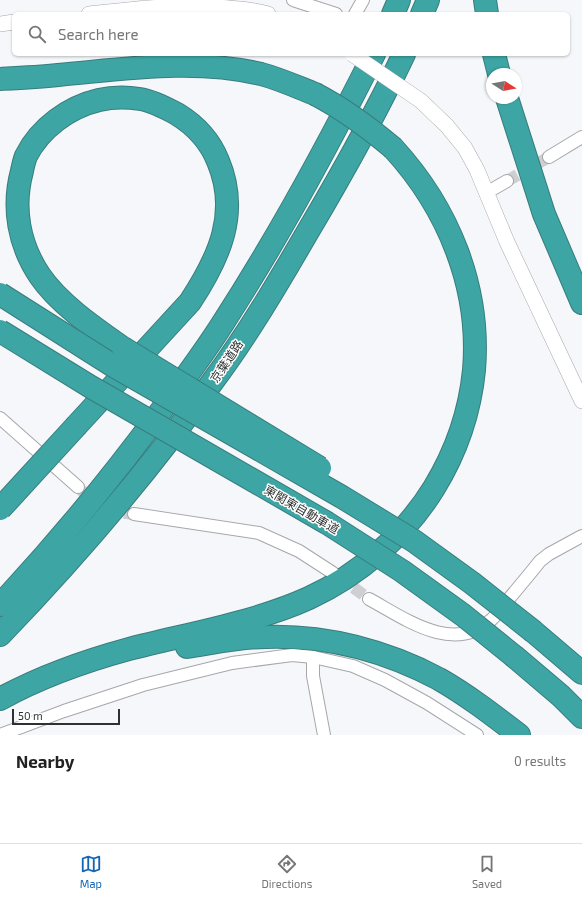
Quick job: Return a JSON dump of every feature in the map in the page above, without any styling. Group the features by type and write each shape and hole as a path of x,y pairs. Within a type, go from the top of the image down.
{"highway":[{"path":"394,12 399,0"},
{"path":"423,12 428,0"},
{"path":"485,0 487,12"},
{"name":"京葉道路","path":"0,605 75,521 134,449 222,324 305,188 335,133 373,56"},
{"name":"京葉道路","path":"0,636 96,531 214,381 270,296 332,190 378,109 403,56"},
{"path":"494,56 498,68"},
{"path":"0,79 128,68 201,66 233,69 261,74 288,82 315,94 356,117 393,148 425,187 440,212 460,256 468,281 475,330 475,357 468,407 453,452 442,475 427,499 410,521 388,544 367,562 342,580 307,599 256,616 90,660 18,689 0,700"},
{"path":"0,509 77,424 190,302 205,280 216,259 222,242 228,204 227,187 223,171 216,155 199,131 187,120 166,108 141,99 119,98 99,100 76,108 59,118 39,137 26,157 20,176 16,202 20,230 29,256 40,277 86,322 123,348 329,473 366,500 414,541 472,583 534,632 582,673"},
{"path":"509,104 544,214 582,303"},
{"path":"0,294 112,365 335,493 414,541"},
{"name":"東関東自動車道","path":"0,331 91,387 340,531 402,571 463,615 516,657 561,696 582,717"},
{"path":"0,700 93,667 181,648 264,636 289,637 336,642 388,656 414,666 467,697 518,735"}],"street":[{"path":"293,0 330,12"},
{"path":"356,12 363,0"},
{"path":"103,12 167,3 212,6 261,12"},
{"path":"0,24 12,22"},
{"path":"355,56 421,102 447,126 465,148 507,242 582,401"},
{"path":"549,157 582,138"},
{"path":"486,193 507,182"},
{"path":"0,418 78,487"},
{"path":"134,514 259,533 299,552 333,573"},
{"path":"369,599 420,627 436,633 466,633 480,628 492,620 540,561 549,554 582,536"},
{"path":"0,735 64,711 143,685 232,663 292,655 313,656 353,666 385,680 427,703 477,735"},
{"path":"313,656 313,676 324,735"}],"tunnel":[{"path":"507,181 549,157"},
{"path":"78,487 97,504 109,510 134,514"},
{"path":"339,577 369,599"}]}
